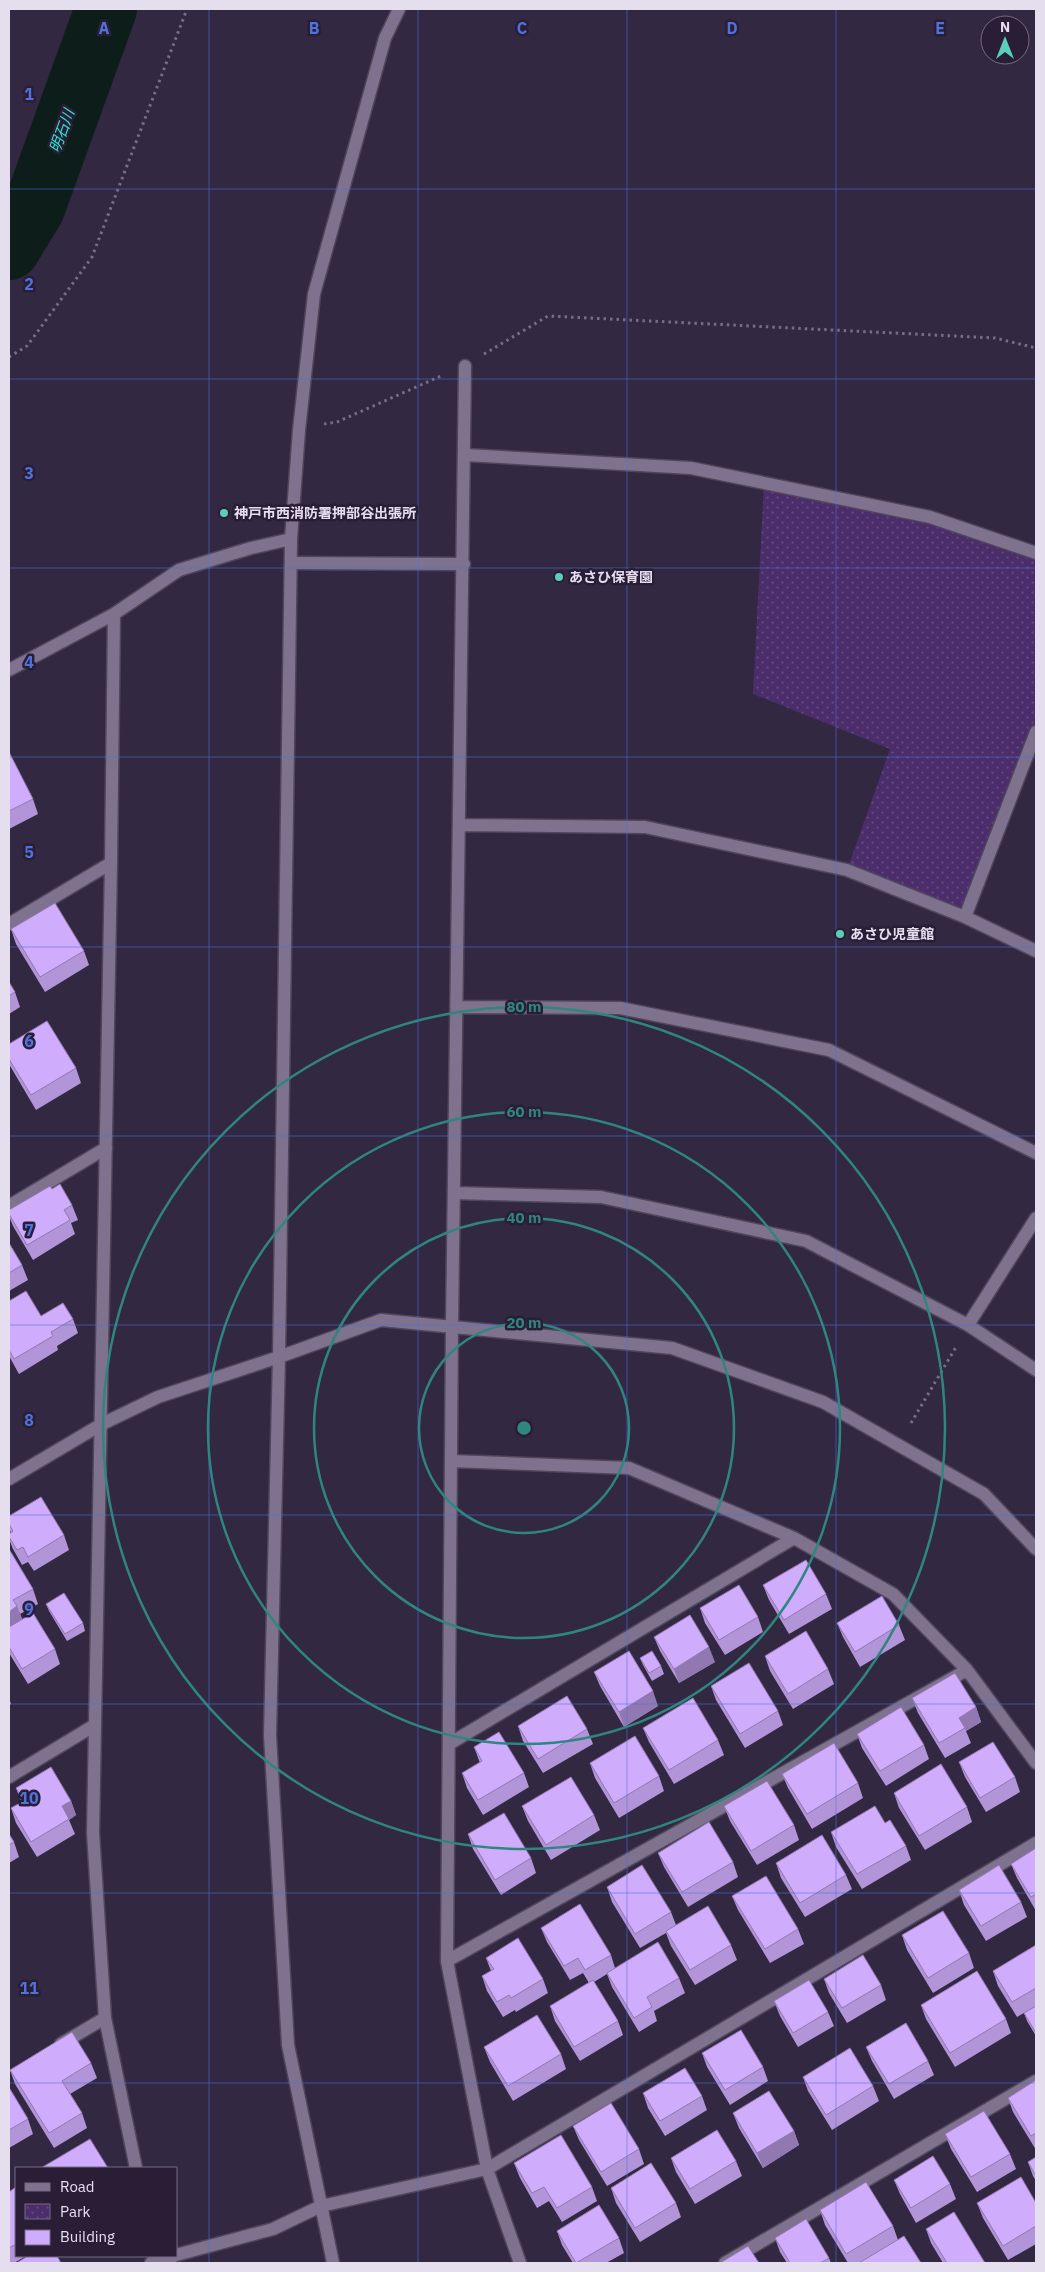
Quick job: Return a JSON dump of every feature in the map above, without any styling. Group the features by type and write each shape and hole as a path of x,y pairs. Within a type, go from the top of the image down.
{"street":[{"path":"333,2263 288,2045 270,1735 279,1357 291,540 299,430 314,294 385,38 399,9"},
{"path":"465,366 466,456 452,1325 447,1960 487,2169 520,2263"},
{"path":"466,456 691,468 930,517 1036,553"},
{"path":"9,670 114,614 179,570 251,548 291,540"},
{"path":"291,563 464,564"},
{"path":"114,614 94,1833 104,2018 136,2167"},
{"path":"965,917 1035,740"},
{"path":"460,825 645,827 846,870 965,917 1036,951"},
{"path":"9,924 111,863"},
{"path":"457,1007 620,1008 829,1050 1036,1153"},
{"path":"9,1206 106,1148"},
{"path":"454,1193 601,1197 806,1241 968,1325 1036,1370"},
{"path":"968,1325 1036,1218"},
{"path":"9,1479 102,1424 158,1397 279,1357 381,1320 452,1325 672,1348 823,1402 984,1494 1036,1549"},
{"path":"451,1461 629,1468 794,1538 893,1594 967,1670 1036,1763"},
{"path":"449,1744 794,1538"},
{"path":"447,1960 967,1670"},
{"path":"9,1777 95,1726"},
{"path":"178,2255 273,2229 321,2206 487,2169 1036,1843"},
{"path":"49,2051 104,2018"},
{"path":"725,2263 1036,2081"},
{"path":"154,2261 171,2257"}],"path":[{"path":"9,357 26,346 92,256 187,9"},
{"path":"299,430 337,422 465,366 548,316 995,338 1036,348"},
{"path":"898,1445 968,1325"}],"green space":[{"path":"764,483 930,517 1036,553 1036,732 965,917 847,870 890,749 753,694"}],"building":[{"path":"9,752 33,799 9,811"},
{"path":"55,903 84,951 40,977 11,929"},
{"path":"9,982 15,992 9,996"},
{"path":"47,1021 76,1068 31,1095 9,1059 9,1044"},
{"path":"60,1184 72,1205 64,1210 70,1220 27,1245 9,1214 9,1210 50,1186 52,1189"},
{"path":"9,1243 22,1265 9,1273"},
{"path":"26,1291 41,1316 63,1303 73,1319 51,1332 53,1336 14,1359 9,1350 9,1301"},
{"path":"41,1497 64,1535 28,1557 23,1547 17,1550 9,1537 9,1534 13,1531 9,1524 9,1516"},
{"path":"9,1549 33,1589 13,1600 17,1606 9,1612"},
{"path":"806,1560 826,1594 784,1620 763,1585"},
{"path":"739,1585 758,1617 719,1640 700,1608"},
{"path":"64,1593 83,1623 65,1634 46,1604"},
{"path":"882,1596 899,1625 855,1652 837,1623"},
{"path":"33,1613 55,1649 22,1669 9,1647 9,1627"},
{"path":"690,1615 709,1647 674,1669 654,1637"},
{"path":"806,1631 828,1669 788,1694 765,1656"},
{"path":"629,1651 653,1691 619,1712 594,1672"},
{"path":"652,1651 661,1666 649,1673 640,1658"},
{"path":"749,1663 778,1711 740,1734 711,1686"},
{"path":"955,1673 976,1707 959,1718 965,1728 939,1743 912,1698"},
{"path":"567,1696 587,1729 538,1759 518,1726"},
{"path":"693,1698 718,1740 669,1770 643,1728"},
{"path":"901,1707 924,1745 880,1771 857,1734"},
{"path":"499,1732 524,1773 478,1800 462,1773 482,1761 474,1747"},
{"path":"635,1736 659,1776 614,1803 590,1763"},
{"path":"993,1742 1015,1777 980,1798 959,1762"},
{"path":"834,1743 858,1783 807,1814 782,1774"},
{"path":"941,1764 967,1807 919,1836 894,1793"},
{"path":"51,1767 71,1801 62,1806 69,1819 31,1842 11,1808 24,1801 16,1788"},
{"path":"571,1777 594,1815 546,1845 522,1806"},
{"path":"767,1781 794,1825 751,1851 724,1806"},
{"path":"875,1806 885,1823 890,1820 906,1846 857,1874 831,1832"},
{"path":"504,1813 531,1858 495,1880 468,1834"},
{"path":"709,1822 733,1862 682,1892 658,1853"},
{"path":"9,1834 14,1842 9,1845"},
{"path":"822,1835 846,1875 800,1903 776,1863"},
{"path":"1036,1848 1036,1894 1031,1897 1011,1864"},
{"path":"642,1865 671,1912 635,1934 607,1887"},
{"path":"999,1865 1021,1902 981,1926 959,1890"},
{"path":"766,1876 798,1929 765,1949 732,1896"},
{"path":"580,1904 611,1955 585,1970 578,1958 564,1966 541,1928"},
{"path":"708,1906 731,1945 690,1970 666,1931"},
{"path":"943,1911 969,1953 928,1978 902,1935"},
{"path":"518,1938 543,1979 511,1998 509,1995 497,2002 482,1976 494,1969 486,1958"},
{"path":"658,1942 679,1978 647,1997 652,2007 634,2018 607,1973"},
{"path":"1036,1945 1036,1988 1012,2002 993,1971"},
{"path":"863,1955 881,1985 842,2008 824,1979"},
{"path":"977,1971 1006,2019 950,2053 921,2005"},
{"path":"593,1980 618,2021 574,2047 550,2006"},
{"path":"809,1980 828,2012 793,2033 774,2001"},
{"path":"1036,2006 1036,2033 1024,2013"},
{"path":"537,2015 561,2054 508,2086 484,2047"},
{"path":"906,2023 928,2061 889,2084 866,2047"},
{"path":"741,2030 763,2067 725,2090 702,2053"},
{"path":"72,2032 91,2063 62,2081 82,2113 49,2133 10,2070"},
{"path":"850,2048 873,2086 826,2115 803,2077"},
{"path":"685,2068 702,2096 660,2121 643,2093"},
{"path":"1036,2080 1036,2133 1031,2136 1008,2098"},
{"path":"9,2090 28,2119 9,2130"},
{"path":"769,2091 794,2131 757,2153 733,2113"},
{"path":"611,2103 639,2149 601,2172 573,2126"},
{"path":"984,2111 1010,2154 971,2177 945,2134"},
{"path":"717,2130 736,2161 690,2189 671,2158"},
{"path":"561,2135 592,2187 557,2208 544,2187 532,2193 514,2163"},
{"path":"90,2139 107,2167 43,2167"},
{"path":"933,2156 950,2184 911,2208 894,2180"},
{"path":"1036,2157 1036,2176 1028,2162"},
{"path":"651,2163 676,2203 635,2228 611,2188"},
{"path":"1021,2177 1036,2203 1036,2226 1003,2246 977,2203"},
{"path":"866,2182 893,2226 846,2254 820,2210"},
{"path":"15,2188 15,2245 9,2248 9,2192"},
{"path":"599,2205 619,2238 576,2263 557,2231"},
{"path":"954,2212 985,2263 947,2263 926,2229"},
{"path":"806,2219 829,2258 820,2263 790,2263 775,2238"},
{"path":"904,2236 921,2263 859,2263"},
{"path":"748,2246 759,2263 720,2263"},
{"path":"26,2257 58,2257 61,2263 20,2263 18,2262"}],"waterway":[{"name":"明石川","path":"9,249 34,208 106,9"}],"place":[{"name":"神戸市西消防署押部谷出張所","path":"224,513"},
{"name":"あさひ保育園","path":"559,577"},
{"name":"あさひ児童館","path":"840,934"}]}
